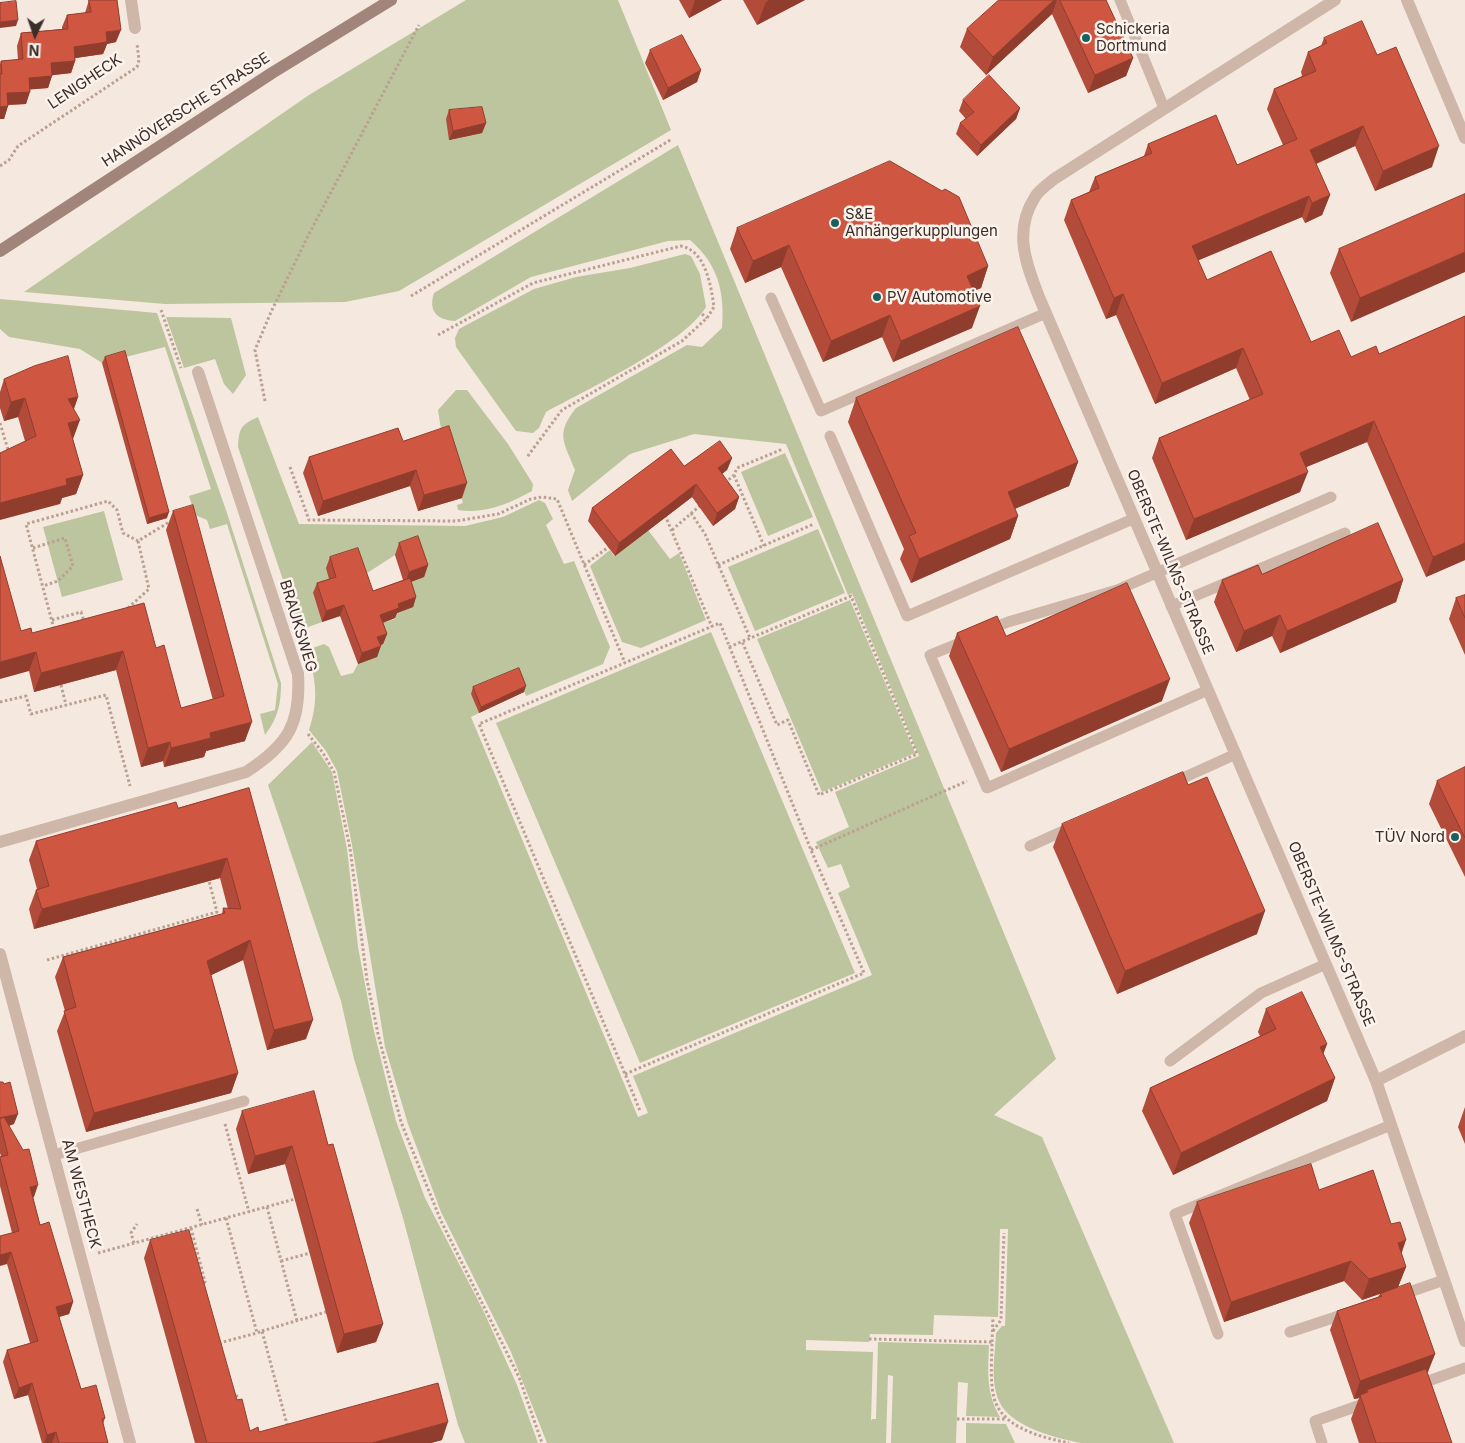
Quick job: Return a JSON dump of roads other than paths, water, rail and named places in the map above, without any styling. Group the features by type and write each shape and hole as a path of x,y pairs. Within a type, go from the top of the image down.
{"main road":[{"name":"HANNÖVERSCHE STRASSE","path":"0,251 272,73 391,0"}],"street":[{"path":"131,0 134,28"},
{"name":"OBERSTE-WILMS-STRASSE","path":"1335,0 1054,179 1035,196 1025,218 1022,238 1027,267 1376,1081 1465,1341"},
{"path":"1407,0 1465,138"},
{"name":"BRAUKSWEG","path":"0,842 246,772 276,751 287,738 296,719 300,697 298,674 198,372"},
{"name":"AM WESTHECK","path":"0,954 130,1443"},
{"path":"1376,1081 1465,1036"}],"lane":[{"path":"1120,0 1164,108"},
{"path":"771,298 821,411 1046,312"},
{"path":"830,436 907,616 1134,519"},
{"path":"1208,690 987,788 930,655 1008,622 1117,590 1331,497"},
{"path":"1171,606 1344,533"},
{"path":"1161,788 1236,754"},
{"path":"1030,846 1082,823"},
{"path":"1170,1061 1261,993 1326,964"},
{"path":"54,1155 244,1101"},
{"path":"1218,1334 1175,1214 1391,1125"},
{"path":"1383,1301 1444,1280"},
{"path":"1290,1332 1355,1310"},
{"path":"1404,1390 1465,1368"},
{"path":"1322,1443 1314,1421 1385,1396"}],"place":[{"name":"Schickeria Dortmund","path":"1086,38"},
{"name":"S&E Anhängerkupplungen","path":"835,223"},
{"name":"PV Automotive","path":"877,297"},
{"name":"TÜV Nord","path":"1455,837"}]}
